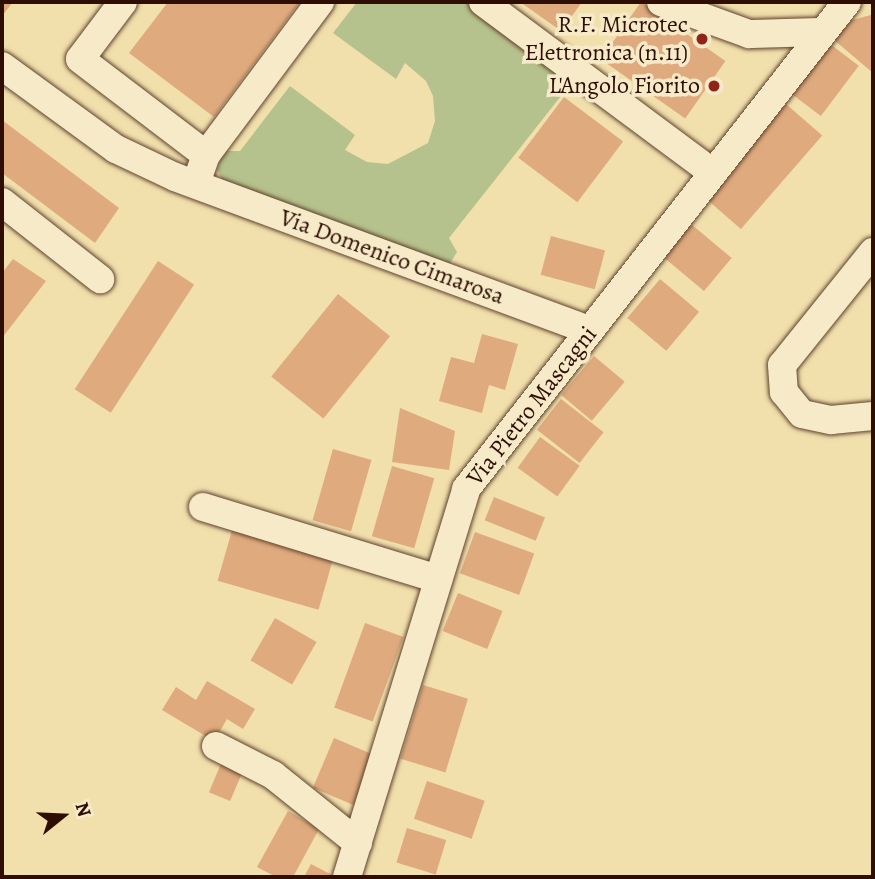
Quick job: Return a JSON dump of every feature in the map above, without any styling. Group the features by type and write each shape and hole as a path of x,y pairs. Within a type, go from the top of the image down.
{"street":[{"path":"122,2 80,59 199,152"},
{"path":"185,181 199,152 320,2"},
{"path":"483,2 712,172"},
{"path":"661,2 749,34 821,32"},
{"name":"Via Pietro Mascagni","path":"348,877 466,489 847,2"},
{"name":"Via Domenico Cimarosa","path":"2,66 116,149 185,181 589,330"},
{"path":"2,202 100,279"},
{"path":"873,252 782,365 783,392 802,414 831,421 873,416"},
{"path":"203,507 438,579"},
{"path":"216,746 273,775 358,843"}],"green space":[{"path":"357,2 471,2 572,82 449,238 457,252 447,268 226,186 217,170 224,151 240,151 290,86 355,135 345,150 367,162 388,164 428,143 435,121 433,96 426,81 405,63 396,79 333,33"}],"building":[{"path":"2,2 13,2 2,16"},
{"path":"168,2 300,2 214,117 129,53"},
{"path":"520,2 582,2 561,31"},
{"path":"641,2 725,61 685,118 601,59"},
{"path":"871,15 873,73 833,39 848,21"},
{"path":"830,44 859,66 821,116 792,94"},
{"path":"564,97 623,142 577,202 518,158"},
{"path":"786,104 822,135 741,229 705,198"},
{"path":"2,120 119,208 95,243 2,173"},
{"path":"691,224 732,258 704,291 663,257"},
{"path":"551,236 605,250 595,289 541,275"},
{"path":"13,259 46,281 2,338 2,273"},
{"path":"158,261 194,284 111,413 75,389"},
{"path":"660,279 699,312 666,351 627,318"},
{"path":"338,294 390,336 323,419 271,376"},
{"path":"482,334 518,344 505,390 489,385 482,413 439,401 451,357 474,363"},
{"path":"594,356 625,382 592,421 561,395"},
{"path":"561,399 604,432 580,463 537,430"},
{"path":"400,408 455,431 449,470 392,462"},
{"path":"540,437 580,466 557,497 518,468"},
{"path":"333,449 371,460 351,531 313,520"},
{"path":"392,466 434,478 414,548 372,536"},
{"path":"494,497 545,518 536,541 485,520"},
{"path":"233,527 334,556 318,610 218,581"},
{"path":"475,532 534,554 519,595 460,573"},
{"path":"458,593 503,611 487,649 443,631"},
{"path":"275,618 317,642 292,684 250,660"},
{"path":"365,623 404,637 373,722 334,708"},
{"path":"207,681 255,709 243,729 227,719 214,741 162,710 176,687 196,700"},
{"path":"423,685 468,699 445,772 400,759"},
{"path":"334,738 375,755 353,805 313,788"},
{"path":"223,759 244,768 230,801 209,792"},
{"path":"427,781 485,801 472,839 414,819"},
{"path":"288,811 319,829 293,877 276,877 257,867"},
{"path":"407,828 446,840 436,874 396,862"},
{"path":"311,864 336,877 304,877"}],"place":[{"name":"R.F. Microtec Elettronica (n.11)","path":"702,39"},
{"name":"L'Angolo Fiorito","path":"714,86"}]}
